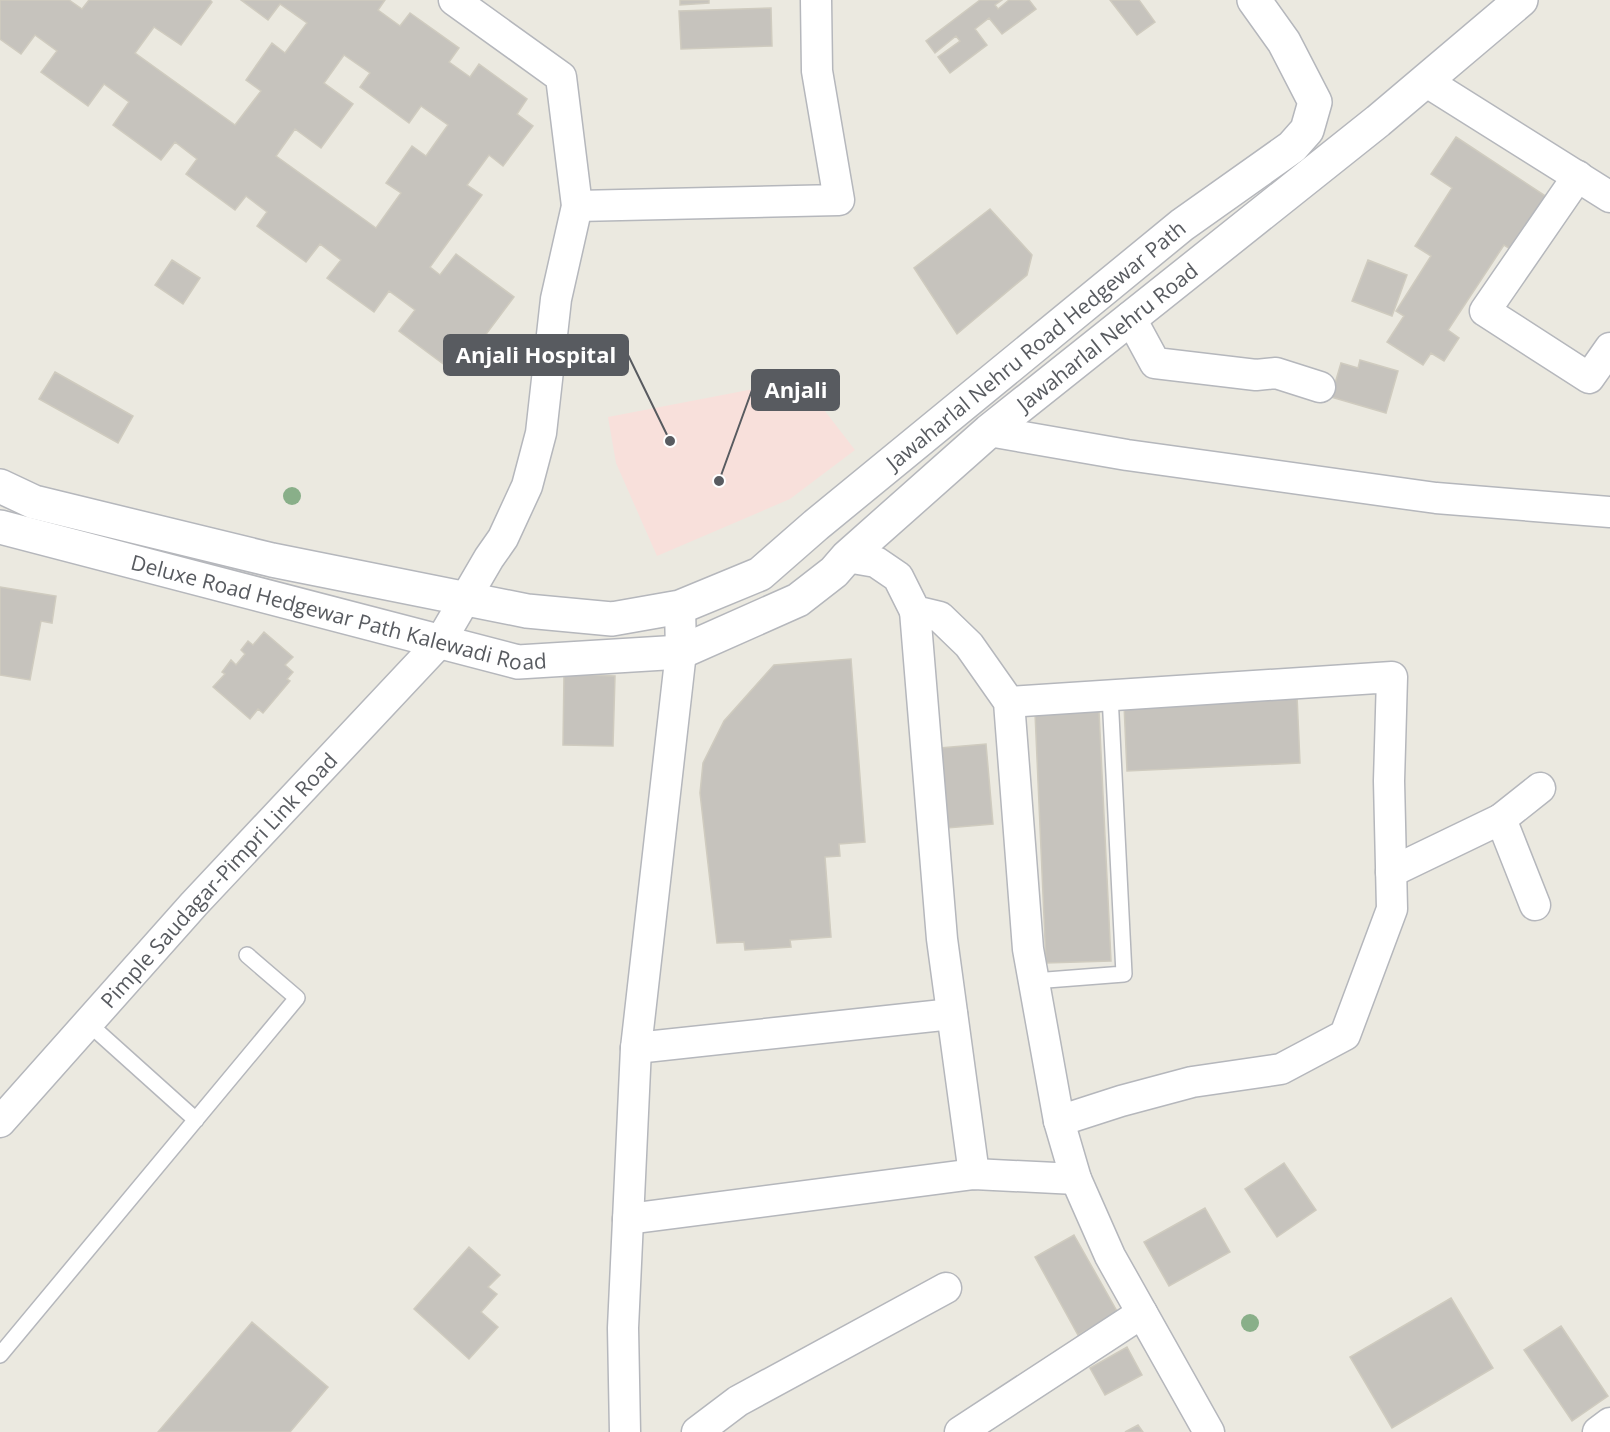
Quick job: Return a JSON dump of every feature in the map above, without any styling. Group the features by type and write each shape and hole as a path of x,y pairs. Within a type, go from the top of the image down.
{"street":[{"path":"454,0 561,77 578,206 839,200 817,71 816,0"},
{"name":"Jawaharlal Nehru Road Hedgewar Path","path":"680,607 760,574 816,525 1182,225 1292,147 1307,130 1314,102 1284,42 1254,0"},
{"name":"Jawaharlal Nehru Road","path":"681,652 798,600 834,572 847,556 989,431 1426,82 1521,0"},
{"path":"1426,82 1610,197"},
{"path":"1578,176 1485,311 1589,378 1610,348"},
{"name":"Pimple Saudagar-Pimpri Link Road","path":"0,1122 194,904 440,642 503,538 526,486 541,433 556,299 578,206"},
{"path":"1130,317 1155,363 1256,375 1276,373 1320,387"},
{"path":"989,431 1127,455 1436,498 1610,512"},
{"name":"Deluxe Road Hedgewar Path Kalewadi Road","path":"0,486 34,502 260,558 527,611 612,619 680,607"},
{"name":"Deluxe Road Hedgewar Path Kalewadi Road","path":"0,526 518,662 681,652"},
{"path":"847,556 876,562 898,577 915,611 942,939 974,1174"},
{"path":"625,1432 623,1328 636,1048 681,652 680,607"},
{"path":"915,611 940,617 969,645 1009,702 1028,949 1059,1121 1076,1179 1110,1256 1209,1432"},
{"path":"1009,702 1392,677 1389,782 1392,909 1345,1035 1281,1068 1192,1082 1059,1121"},
{"path":"1391,872 1501,819 1540,788"},
{"path":"1501,819 1535,905"},
{"path":"636,1048 952,1014"},
{"path":"628,1219 974,1174 1076,1179"},
{"path":"697,1432 738,1401 946,1288"},
{"path":"960,1432 1142,1313"},
{"path":"1598,1432 1610,1424"}],"lane":[{"path":"1034,981 1124,974 1110,695"},
{"path":"0,1355 297,998 247,955"},
{"path":"88,1023 196,1120"}],"shaded area":[{"path":"801,380 855,450 790,499 657,556 616,463 608,417"}],"building":[{"path":"0,0 69,0 82,9 89,0 210,0 212,2 181,45 154,27 135,53 235,125 261,91 246,80 272,43 285,53 307,23 280,4 268,20 241,0 385,0 378,10 400,26 410,13 459,48 449,62 470,77 479,64 527,99 517,114 533,126 503,166 489,155 467,185 482,195 430,267 440,275 456,254 514,297 472,353 461,345 446,366 399,331 415,310 389,291 374,312 327,278 341,260 320,244 306,262 257,226 267,212 246,196 235,210 186,174 197,159 175,142 161,160 113,125 129,102 104,84 88,106 41,72 57,51 35,35 21,54 0,39","holes":["344,55 370,73 360,87 409,123 421,106 448,125 426,156 412,146 386,183 401,193 376,228 276,156 295,129 321,148 353,104 324,83"]},
{"path":"680,0 709,0 709,3 680,5"},
{"path":"980,0 1002,0 995,5 998,9 1009,0 1029,0 1036,9 1002,34 989,18 975,29 987,45 950,73 938,57 960,41 956,36 935,53 926,41"},
{"path":"1110,0 1139,0 1155,22 1137,35"},
{"path":"771,8 772,46 681,49 679,11"},
{"path":"1456,137 1550,199 1515,252 1504,245 1448,330 1459,338 1444,361 1431,353 1423,365 1387,342 1404,316 1396,311 1431,256 1415,246 1452,188 1431,174"},
{"path":"990,209 1032,255 1027,275 957,334 914,268"},
{"path":"172,260 200,278 183,304 155,285"},
{"path":"1368,260 1407,275 1392,316 1352,301"},
{"path":"1360,360 1398,371 1386,413 1331,397 1341,363 1358,368"},
{"path":"55,372 133,416 118,443 39,399"},
{"path":"0,587 56,596 52,623 41,621 30,680 0,675"},
{"path":"264,632 293,657 285,665 293,672 287,679 290,681 263,713 258,709 250,719 213,687 225,674 222,672 231,660 236,665 245,654 241,650 248,641 253,645"},
{"path":"851,659 865,842 839,844 840,856 825,857 831,937 790,940 791,947 745,950 744,942 717,943 700,793 703,763 724,721 774,665"},
{"path":"564,674 615,676 613,746 563,745"},
{"path":"1297,696 1300,763 1127,771 1124,705"},
{"path":"1099,711 1111,961 1046,963 1035,713"},
{"path":"986,744 993,824 947,828 940,748"},
{"path":"1284,1163 1316,1210 1277,1237 1245,1189"},
{"path":"1205,1208 1230,1252 1169,1286 1144,1242"},
{"path":"1074,1235 1118,1313 1078,1335 1035,1257"},
{"path":"469,1247 500,1275 488,1287 497,1294 481,1312 498,1327 469,1359 414,1309"},
{"path":"1451,1298 1493,1368 1392,1428 1350,1357"},
{"path":"252,1322 328,1387 290,1432 158,1432"},
{"path":"1561,1326 1608,1396 1572,1421 1524,1350"},
{"path":"1127,1347 1142,1375 1105,1395 1090,1368"},
{"path":"1138,1425 1143,1432 1125,1432"}],"place":[{"name":"Anjali Hospital","path":"670,441"},
{"name":"Anjali","path":"719,481"}]}
